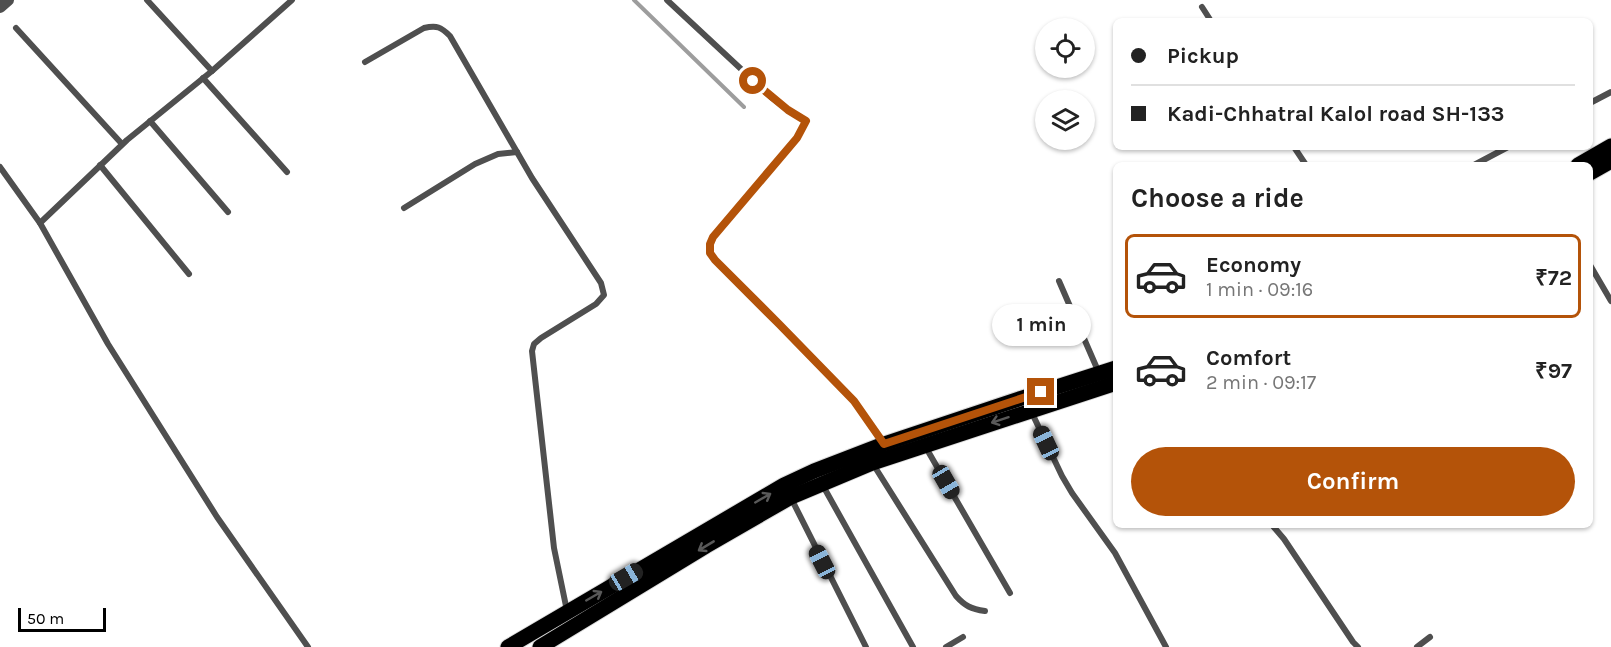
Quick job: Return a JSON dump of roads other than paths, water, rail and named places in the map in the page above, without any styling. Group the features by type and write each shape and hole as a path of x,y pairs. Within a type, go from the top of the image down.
{"main road":[{"path":"1583,162 1611,146"},
{"path":"1593,171 1611,160"},
{"path":"540,647 706,546 791,497 822,483 868,457 884,444 1113,369"},
{"path":"508,647 784,485 814,471 924,445 1113,384"}],"street":[{"path":"0,7 8,0"}],"lane":[{"path":"147,0 212,71"},
{"path":"40,223 122,144 204,78 292,0"},
{"path":"667,0 771,97 806,121 797,138 713,237 710,253 854,401 884,444"},
{"path":"1202,7 1209,18"},
{"path":"365,62 424,27 442,28 450,36 532,178 601,283 604,295 596,304 541,338 534,344 532,351 554,548 567,611"},
{"path":"16,28 122,144"},
{"path":"204,78 286,172"},
{"path":"1593,101 1611,92"},
{"path":"150,121 228,212"},
{"path":"1480,162 1502,150"},
{"path":"404,208 481,161 498,154 517,152"},
{"path":"100,165 189,274"},
{"path":"0,167 40,223 108,344 217,517 308,647"},
{"path":"1593,270 1611,301"},
{"path":"1059,281 1099,374"},
{"path":"1031,410 1072,494 1115,552 1166,647"},
{"path":"924,445 1010,593"},
{"path":"868,457 956,596 964,605 985,611"},
{"path":"822,483 913,647"},
{"path":"791,497 866,647"},
{"path":"1275,528 1358,647"},
{"path":"946,647 963,637"},
{"path":"1417,647 1430,637"}],"waterway":[{"path":"634,0 744,107"}]}
